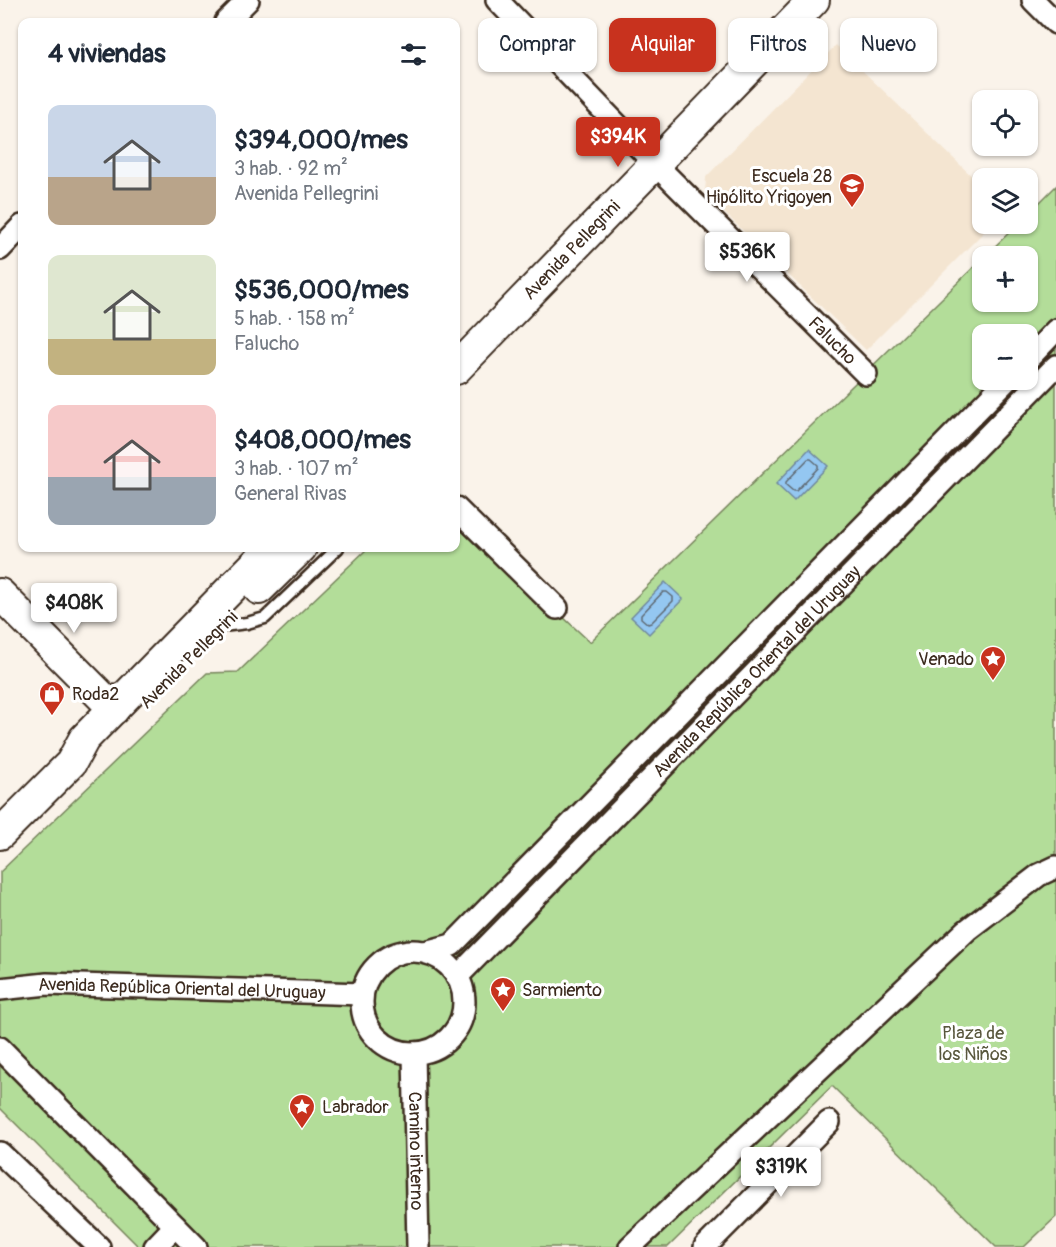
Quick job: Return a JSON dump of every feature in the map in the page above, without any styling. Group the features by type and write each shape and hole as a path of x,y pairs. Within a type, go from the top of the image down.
{"main road":[{"name":"Avenida Pellegrini","path":"460,365 814,0"},
{"name":"Avenida Pellegrini","path":"0,834 70,763 84,738 268,552"},
{"name":"Avenida Pellegrini","path":"70,763 98,749 297,552"},
{"path":"0,594 114,708"}],"street":[{"path":"230,18 248,0"},
{"name":"Falucho","path":"497,0 655,164 866,374"},
{"path":"1033,0 1056,23"},
{"path":"0,249 18,230"},
{"path":"1038,348 1056,330"},
{"name":"Avenida República Oriental del Uruguay","path":"457,977 1056,366"},
{"name":"Avenida República Oriental del Uruguay","path":"425,952 452,945 997,390"},
{"path":"460,512 557,608"},
{"path":"630,1247 967,930 1039,875 1056,867"},
{"path":"408,951 425,952 449,965 457,977 463,991 464,1006 457,1026 442,1043 429,1050 414,1053 394,1049 377,1038 369,1028 361,1006 367,978 378,964 392,955 408,951"},
{"name":"Avenida República Oriental del Uruguay","path":"0,988 46,984 362,994"},
{"path":"0,1048 196,1247"},
{"name":"Camino interno","path":"414,1053 418,1247"},
{"path":"705,1247 829,1122"},
{"path":"0,1153 99,1247"},
{"path":"155,1247 175,1226"}],"lane":[{"path":"223,626 266,618 334,552"}],"shaded area":[{"name":"Escuela 28 Hipólito Yrigoyen","path":"836,45 840,49 840,72 864,72 972,176 972,234 982,234 866,350 705,194 706,177 809,72 828,72 828,53"}],"green space":[{"name":"Plaza de los Niños","path":"1056,186 1056,1217 1024,1247 996,1247 832,1086 668,1247 139,1247 0,1108 0,872 207,673 238,672 364,552 460,552 460,522 590,642 972,269 972,312 1038,312 1038,246 995,246 1008,234 1038,234 1038,204"}],"water":[{"path":"809,449 828,466 794,501 776,484"},
{"path":"665,582 683,599 649,634 631,617"}],"place":[{"name":"Escuela 28 Hipólito Yrigoyen","path":"852,209"},
{"name":"Venado","path":"993,682"},
{"name":"Roda2","path":"52,717"},
{"name":"Sarmiento","path":"503,1013"},
{"name":"Labrador","path":"302,1130"}]}
